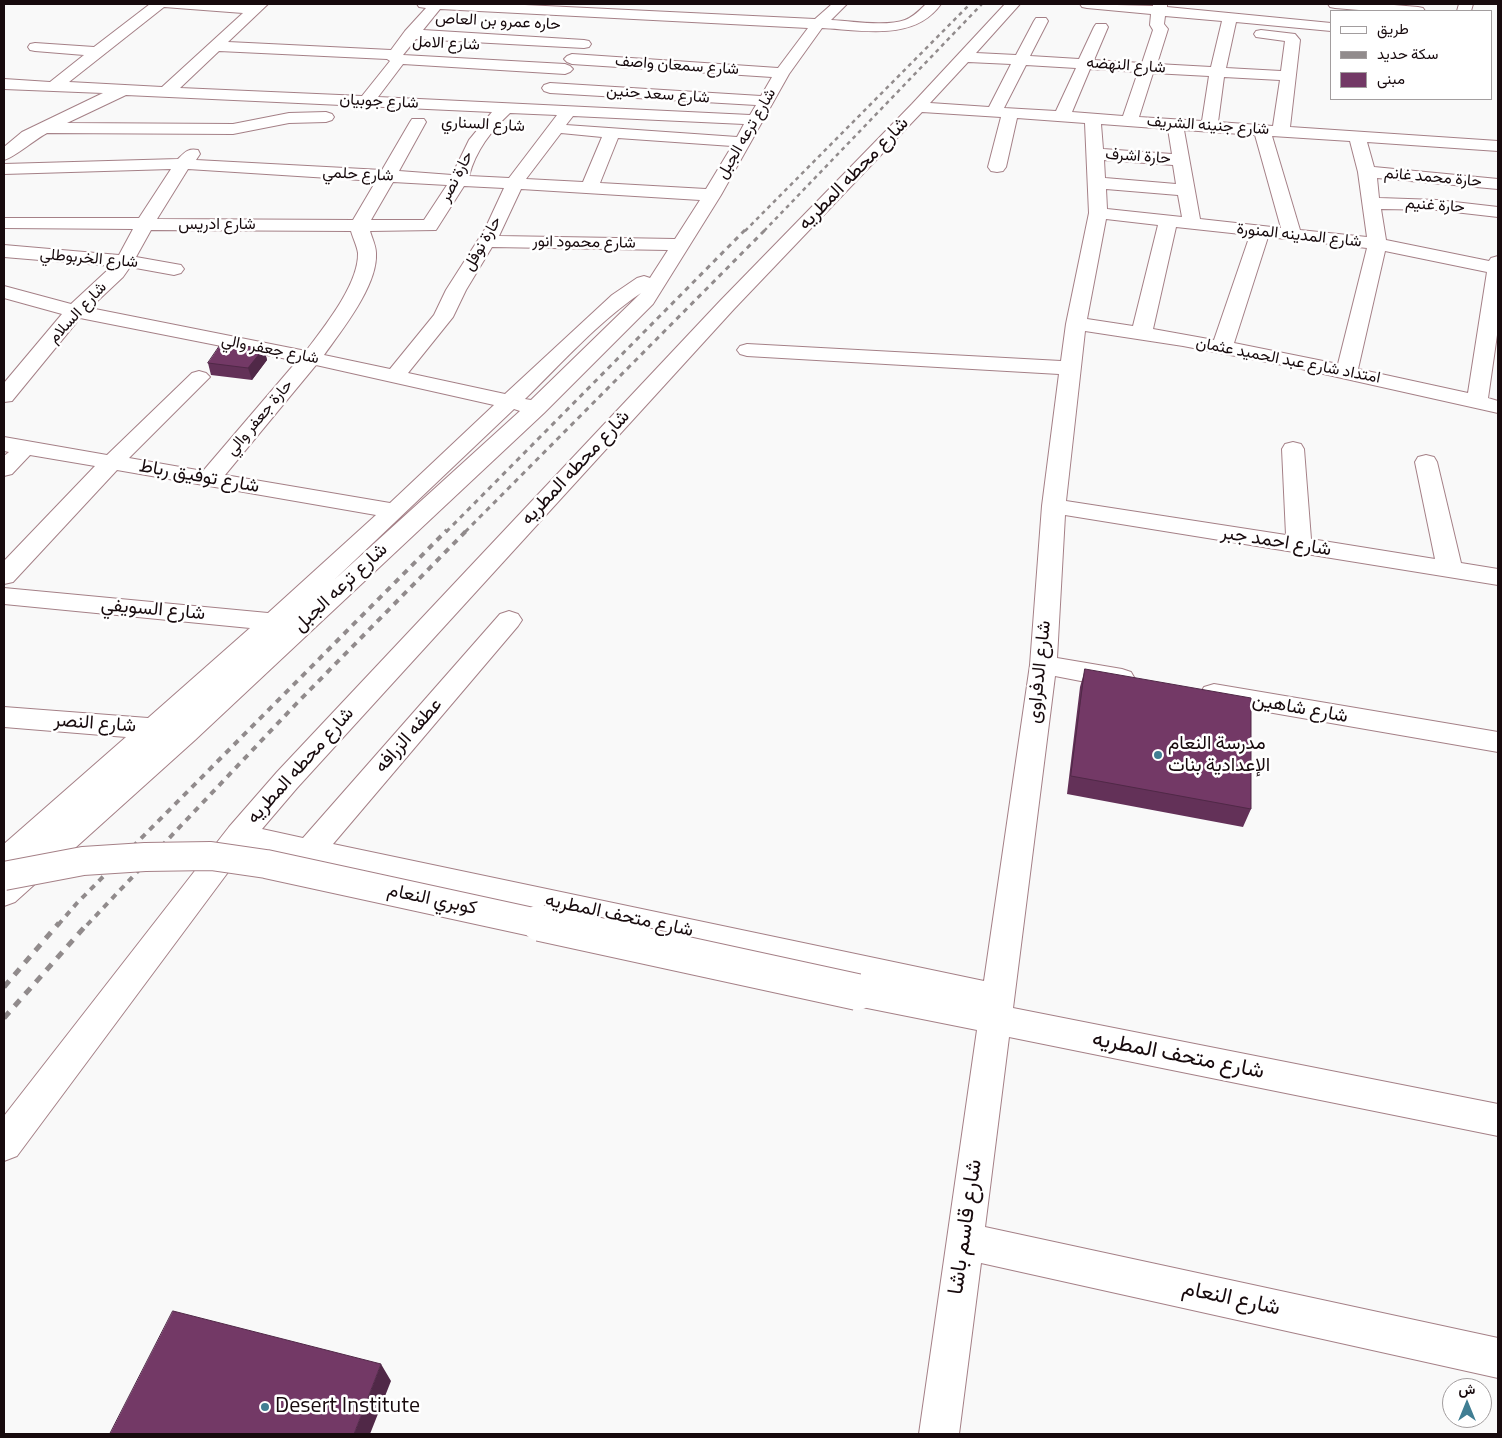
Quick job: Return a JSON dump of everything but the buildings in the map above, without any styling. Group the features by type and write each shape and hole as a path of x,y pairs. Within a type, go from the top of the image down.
{"street":[{"path":"53,87 158,4"},
{"path":"169,4 258,6"},
{"path":"430,4 881,28 903,26 918,20 934,4"},
{"name":"شارع الامل","path":"430,4 396,57 437,61 568,64"},
{"name":"شارع ترعه الجبل","path":"4,894 187,731 536,408 646,300 712,195 782,73 817,25 840,4"},
{"name":"شارع محطه المطريه","path":"4,1144 239,835 294,772 727,305 918,107 1013,4"},
{"path":"1087,4 1159,7 1292,38 1281,131"},
{"path":"1341,4 1411,8"},
{"path":"166,92 258,6"},
{"path":"1129,121 1161,29 1157,25 1159,7"},
{"path":"533,110 607,14"},
{"path":"998,167 1002,113 1021,59 1041,21"},
{"path":"1228,24 1330,26"},
{"path":"1209,126 1217,72 1228,24"},
{"path":"1062,117 1101,27"},
{"name":"حاره عمرو بن العاص","path":"410,34 584,44"},
{"path":"214,46 396,57"},
{"path":"35,47 98,52"},
{"path":"366,102 396,57"},
{"name":"شارع النهضه","path":"964,57 1287,76"},
{"path":"437,61 432,70 434,71 471,73 470,92"},
{"name":"شارع سمعان واصف","path":"568,64 782,73"},
{"name":"شارع جوبيان","path":"4,84 166,92 226,112 470,92 506,108 755,120"},
{"name":"شارع سعد حنين","path":"550,88 766,101"},
{"path":"4,155 28,136 123,90"},
{"name":"شارع جنينه الشريف","path":"918,107 1498,146"},
{"name":"حارة نصر","path":"430,226 459,180 469,153 489,124 506,108"},
{"path":"45,128 226,112 250,126 305,116 343,118"},
{"name":"شارع السلام","path":"4,396 75,311 116,273 125,261 144,225 184,164 226,112"},
{"name":"حارة نوفل","path":"395,376 443,317 456,290 494,229 515,182 568,112"},
{"name":"شارع الدفراوى","path":"997,1009 1043,665 1054,506 1076,324 1098,213 1092,119"},
{"name":"شارع السناري","path":"399,121 436,122"},
{"path":"359,226 418,122"},
{"name":"شارع السناري","path":"471,124 508,126"},
{"path":"1175,124 1192,224"},
{"name":"شارع السناري","path":"536,128 742,142"},
{"path":"1262,130 1292,235"},
{"path":"590,187 612,133"},
{"path":"1347,371 1377,244 1367,172 1356,136"},
{"name":"حارة اشرف","path":"1095,154 1181,160"},
{"name":"شارع حلمي","path":"4,169 184,164 712,195"},
{"name":"حارة محمد غانم","path":"1367,172 1498,184"},
{"path":"1096,183 1186,190"},
{"name":"حارة غنيم","path":"1372,203 1437,205 1498,212"},
{"name":"شارع المدينه المنورة","path":"1098,213 1377,244 1498,266"},
{"path":"1142,332 1168,221"},
{"name":"شارع ادريس","path":"4,223 430,226"},
{"name":"حارة جعفر والي","path":"209,479 311,358 346,310 366,268 368,252 359,226"},
{"path":"1222,347 1261,231"},
{"name":"شارع محمود انور","path":"486,241 682,245"},
{"name":"شارع الخربوطلي","path":"4,251 125,261 174,269"},
{"path":"1477,402 1498,266"},
{"name":"شارع ترعه الجبل","path":"7,861 274,622 620,299 641,284 665,272"},
{"name":"شارع جعفر والي","path":"4,292 75,311 311,358 536,408"},
{"name":"امتداد شارع عبد الحميد عثمان","path":"1076,324 1142,332 1347,371 1498,407"},
{"path":"747,350 1071,368"},
{"path":"4,576 112,462 199,377"},
{"path":"4,469 14,446"},
{"name":"شارع توفيق رباط","path":"14,446 395,511"},
{"path":"1294,449 1299,545"},
{"path":"1426,462 1450,570"},
{"name":"شارع احمد جبر","path":"1054,506 1498,578"},
{"name":"شارع السويفي","path":"4,596 302,624"},
{"name":"عطفه الزرافه","path":"310,852 509,620"},
{"path":"1043,665 1149,683"},
{"name":"شارع شاهين","path":"1188,690 1498,742"},
{"name":"شارع النصر","path":"4,717 187,731"},
{"name":"شارع متحف المطريه","path":"239,835 310,852 501,890 997,1009 1498,1120"},
{"name":"كوبري النعام","path":"7,861 83,861 211,856 266,864 857,992"},
{"name":"شارع متحف المطريه","path":"857,992 997,1009"},
{"name":"شارع قاسم باشا","path":"939,1434 997,1009"},
{"name":"شارع النعام","path":"964,1241 1498,1358"}],"railway":[{"path":"745,231 970,4"},
{"path":"764,231 982,4"},
{"path":"446,532 746,229"},
{"path":"465,532 766,229"},
{"path":"58,925 77,903 447,530"},
{"path":"87,925 297,703 467,530"},
{"path":"4,987 59,923"},
{"path":"4,1018 88,923"}],"place":[{"name":"مدرسة النعام الإعدادية بنات","path":"1158,755"},
{"name":"Desert Institute","path":"265,1407"}]}
